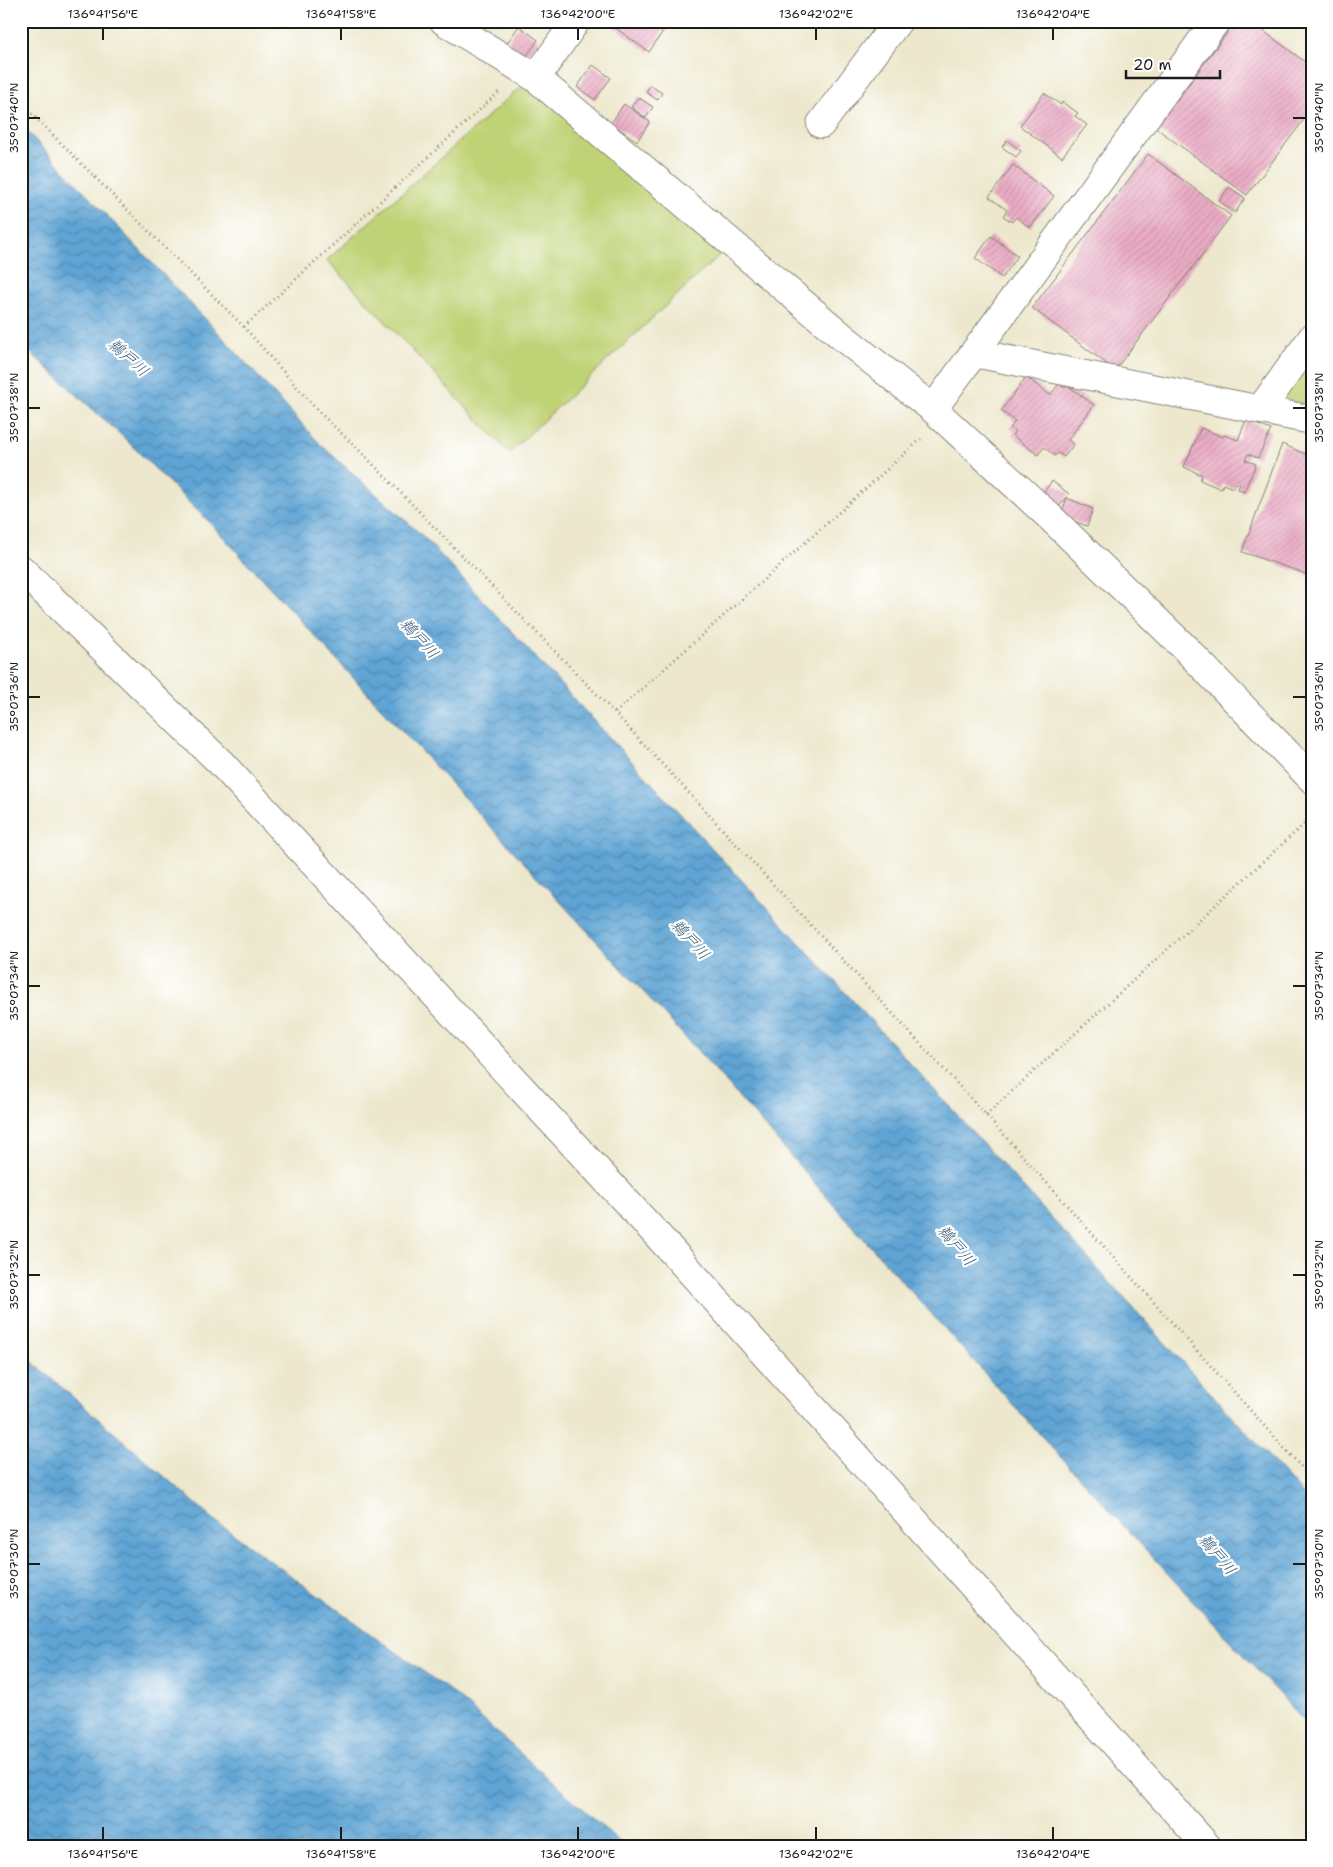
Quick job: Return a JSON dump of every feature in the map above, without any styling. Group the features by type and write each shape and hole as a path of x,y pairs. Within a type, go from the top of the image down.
{"street":[{"path":"444,21 530,74 838,333 938,413 1051,518 1184,647 1312,778"},
{"path":"530,74 576,21"},
{"path":"822,124 898,21"},
{"path":"938,413 974,353 1216,21"},
{"path":"1260,410 1312,338"},
{"path":"974,353 1312,420"},
{"path":"21,569 221,763 671,1250 1207,1846"}],"path":[{"path":"244,326 530,74"},
{"path":"21,103 244,326 318,412 366,457 615,713 986,1115 1312,1479"},
{"path":"615,713 938,413"},
{"path":"986,1115 1312,817"}],"green space":[{"path":"527,86 727,248 509,453 327,260 516,91"},
{"path":"1312,352 1312,412 1285,407 1281,395"}],"water":[{"name":"鵜戸川","path":"21,125 214,328 321,445 423,536 834,980 1312,1504 1312,1730 1053,1449 845,1218 709,1063 214,527 122,436 21,344"},
{"path":"21,1352 218,1523 453,1693 624,1846 21,1846"}],"building":[{"path":"611,21 670,21 649,52 610,24"},
{"path":"1236,21 1250,21 1312,67 1312,109 1247,195 1156,128"},
{"path":"519,26 538,40 526,57 507,43"},
{"path":"593,65 611,78 595,100 577,87"},
{"path":"650,85 662,93 657,100 646,92"},
{"path":"1044,93 1061,105 1062,102 1078,113 1075,116 1087,125 1062,157 1020,126"},
{"path":"638,97 653,107 646,118 631,107"},
{"path":"624,104 650,122 637,141 611,123"},
{"path":"1007,140 1021,151 1016,157 1002,147"},
{"path":"1148,154 1231,216 1115,370 1032,308"},
{"path":"1013,165 1054,196 1030,228 1016,217 1012,222 1003,216 1007,210 989,197"},
{"path":"1229,187 1245,198 1235,213 1219,201"},
{"path":"991,236 1018,256 1002,278 975,258"},
{"path":"1026,377 1050,395 1059,384 1065,388 1067,385 1094,405 1068,440 1074,444 1064,457 1058,453 1055,456 1044,447 1038,455 1012,435 1015,432 1010,428 1015,421 1001,411"},
{"path":"1246,420 1271,430 1258,458 1248,454 1245,460 1256,464 1244,492 1238,489 1240,484 1235,483 1233,488 1223,484 1221,489 1200,480 1202,475 1184,467 1201,428 1223,437 1224,435 1238,440"},
{"path":"1282,444 1312,457 1312,576 1242,552"},
{"path":"1052,481 1069,494 1058,508 1041,496"},
{"path":"1067,498 1093,509 1087,526 1060,516"}]}
